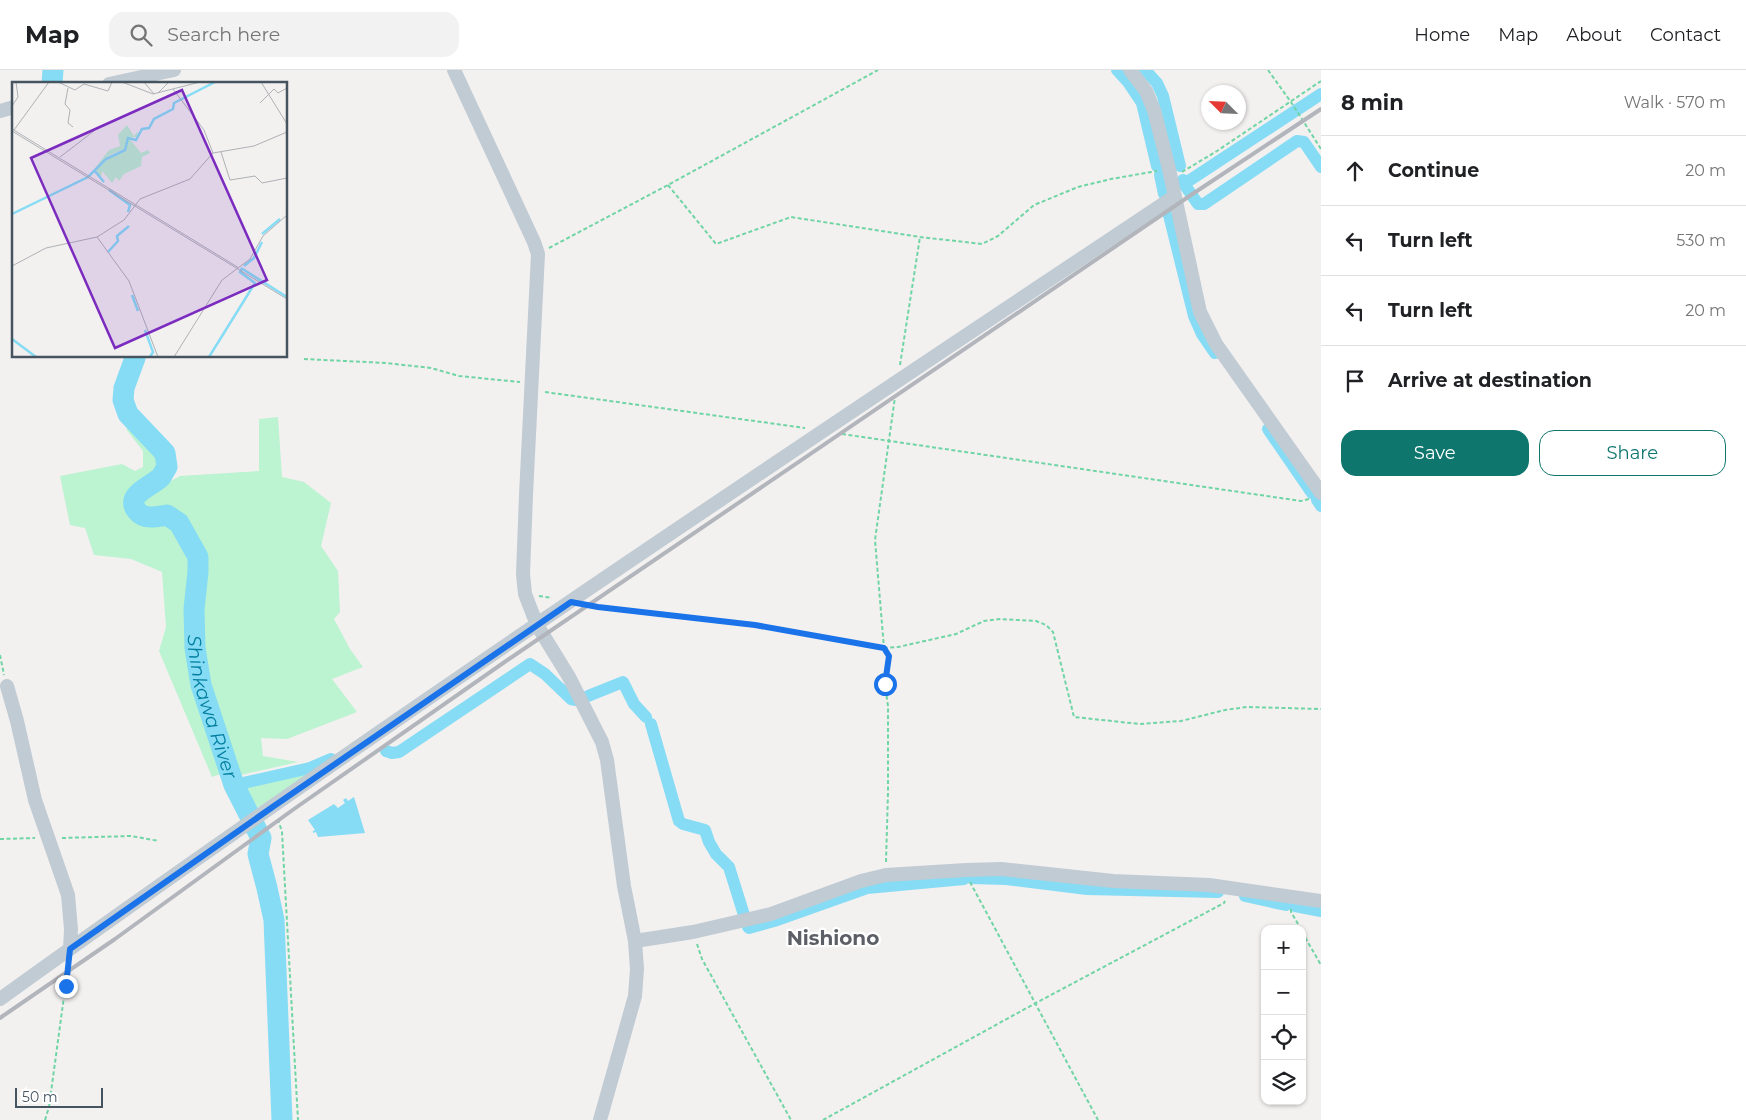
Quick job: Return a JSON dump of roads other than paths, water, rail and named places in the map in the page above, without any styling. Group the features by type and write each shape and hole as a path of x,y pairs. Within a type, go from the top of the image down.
{"street":[{"path":"118,82 174,70"},
{"path":"454,70 538,254 524,544 524,594 537,625 569,677 602,742 607,760 624,886 634,941 637,969 635,996 600,1120"},
{"path":"1130,70 1146,91 1154,110 1200,312 1206,327 1216,344 1321,492"},
{"path":"0,999 268,810 537,625 897,381 1175,196"},
{"path":"6,686 17,721 35,800 68,895 72,929 70,949"},
{"path":"634,941 694,932 771,914 862,880 886,874 1001,869 1113,881 1209,885 1321,901"}],"water":[{"path":"354,797 365,833 318,837 316,832 313,833 315,830 308,820 334,804 338,808 345,803 343,800 346,798 348,801"}],"waterway":[{"name":"Shinkawa River","path":"52,82 53,70"},
{"path":"1117,70 1128,82 1142,103 1157,166"},
{"path":"1145,70 1157,83 1163,96 1180,166"},
{"path":"1184,184 1321,94"},
{"path":"1183,180 1198,204 1204,204 1297,141 1304,142 1321,167"},
{"path":"1160,175 1164,194"},
{"path":"1167,207 1194,316 1202,334 1215,353"},
{"name":"Shinkawa River","path":"135,358 124,388 123,400 128,414 165,453 167,467 161,477 141,491 134,500 134,505 143,516 167,515 179,523 198,557 194,609 195,648 201,685 234,785 261,838 258,854 274,920 282,1120"},
{"path":"1268,429 1312,493"},
{"path":"1317,500 1321,506"},
{"path":"386,751 392,753 399,752 530,664 545,674 571,699 576,700"},
{"path":"588,696 623,682 634,704 646,717"},
{"path":"651,724 679,821 683,824 705,830 716,854 729,867 744,915"},
{"path":"234,785 310,768 331,759"},
{"path":"971,878 1006,879 1087,889 1218,892"},
{"path":"748,927 774,921 867,888 964,879"},
{"path":"1245,896 1286,905"},
{"path":"1295,906 1321,911"}],"railway":[{"path":"0,1018 115,939 294,809 509,659 1191,195 1321,109"}],"district":[{"name":"Nishiono","path":"833,938"}]}
